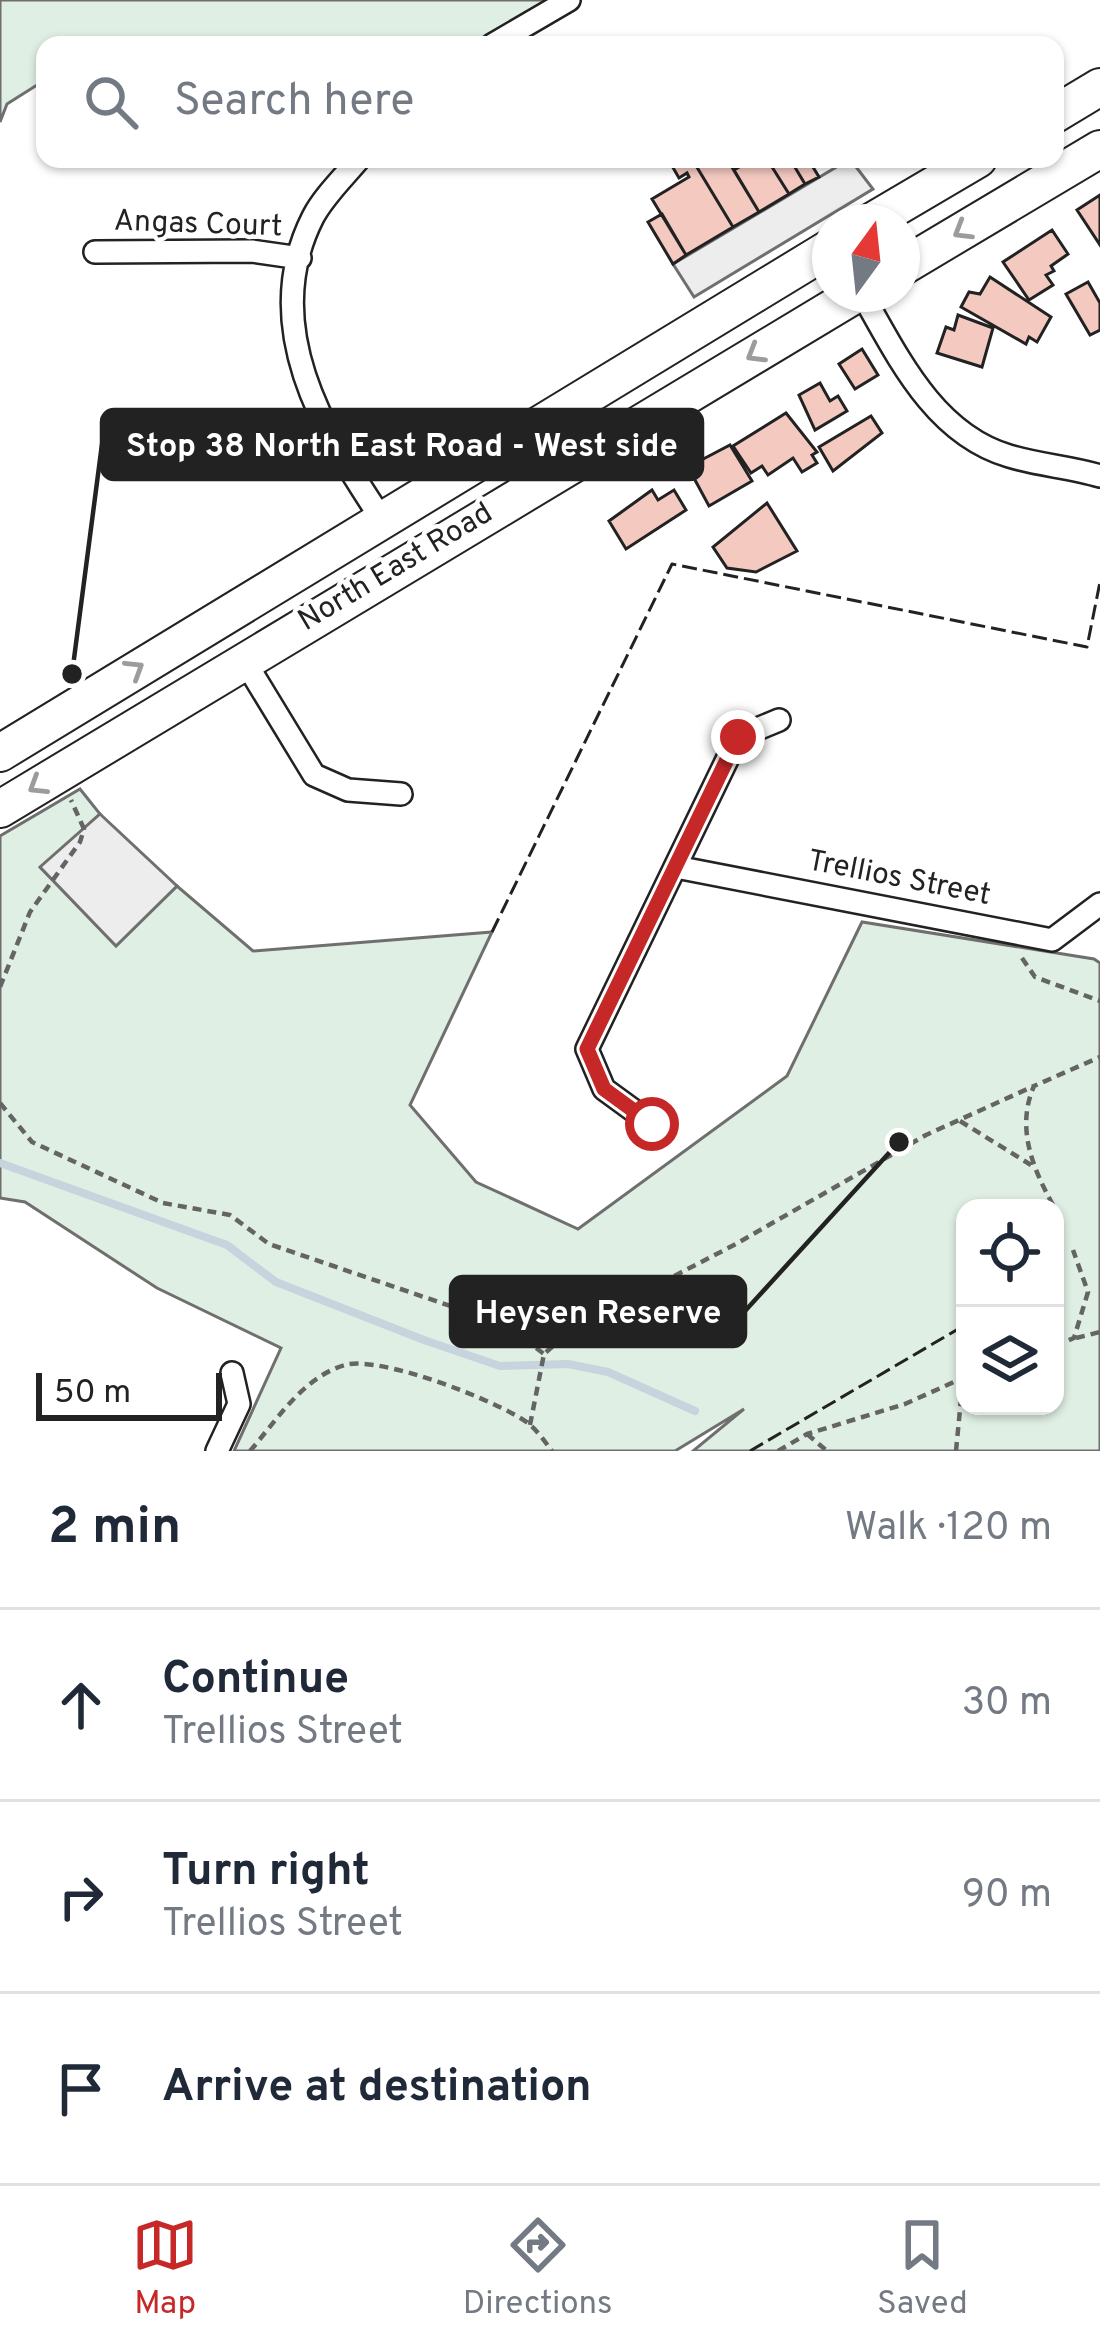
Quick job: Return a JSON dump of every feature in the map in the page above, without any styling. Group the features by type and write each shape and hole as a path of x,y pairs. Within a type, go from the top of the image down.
{"highway":[{"path":"1064,109 1100,87"},
{"path":"920,256 1100,149"},
{"path":"903,204 963,168"},
{"name":"North East Road","path":"0,753 812,259"},
{"path":"771,283 812,282"},
{"name":"North East Road","path":"0,809 828,312"},
{"path":"364,587 382,518 419,534 450,535"}],"street":[{"path":"507,36 569,0"},
{"path":"352,168 314,216 300,258 295,314 310,399 382,518"},
{"name":"Angas Court","path":"95,253 253,251 300,258"},
{"path":"871,312 915,381 961,433 1008,456 1100,476"},
{"path":"244,660 314,775 348,790 400,794"},
{"path":"652,1124 604,1089 587,1049 738,737 779,720"},
{"name":"Trellios Street","path":"676,867 1052,940 1100,904"},
{"path":"217,1451 239,1405 232,1373"}],"path":[{"path":"0,988 30,912 80,842 84,829 66,789"},
{"path":"1009,931 1035,977 1100,1001"},
{"path":"530,1425 544,1354 574,1328 959,1120 1100,1057"},
{"path":"1034,1086 1025,1107 1031,1165 1050,1199"},
{"path":"0,1103 32,1142 164,1203 230,1215 269,1244 506,1325 574,1328"},
{"path":"959,1120 1031,1165"},
{"path":"1073,1250 1088,1280 1099,1289"},
{"path":"1074,1339 1088,1280"},
{"path":"506,1325 544,1354"},
{"path":"1064,1343 1100,1332"},
{"path":"250,1451 309,1383 348,1364 392,1368 501,1407 530,1425 552,1451"},
{"path":"778,1451 807,1434 905,1404 956,1381"},
{"path":"956,1451 960,1415"},
{"path":"807,1434 827,1451"}],"green space":[{"path":"0,0 573,0 511,36 36,36 36,86 7,104 0,122"},
{"path":"80,789 100,814 41,868 116,945 177,886 253,951 492,932 410,1105 476,1182 578,1229 787,1076 862,922 1094,959 1100,963 1100,1451 693,1451 744,1409 675,1451 234,1451 281,1348 157,1288 25,1202 0,1198 0,836"}],"shaded area":[{"path":"835,168 857,168 873,189 848,204 812,204 812,226 694,297 673,264"},
{"path":"100,814 177,886 116,946 40,867"}],"building":[{"path":"673,168 697,168 733,227 686,255 652,199 689,177 687,173 679,178"},
{"path":"697,168 732,168 759,212 733,227"},
{"path":"773,168 789,194 759,212 734,170"},
{"path":"773,168 795,168 805,184 789,194"},
{"path":"795,168 814,168 819,177 805,184"},
{"path":"1100,195 1100,245 1077,210"},
{"path":"662,214 686,255 673,264 648,222"},
{"path":"1052,230 1068,254 1046,275 1053,285 1029,300 1003,262"},
{"path":"990,277 1051,317 1037,342 1029,337 1026,344 961,307 969,292 980,294"},
{"path":"1088,282 1100,303 1100,330 1090,335 1066,294"},
{"path":"958,315 993,328 982,367 937,353 946,327 954,330"},
{"path":"862,349 878,375 855,389 839,364"},
{"path":"820,383 830,401 838,396 847,411 815,430 799,395"},
{"path":"786,413 817,452 812,455 817,463 802,472 793,458 768,475 762,466 751,473 733,446"},
{"path":"871,416 882,433 833,471 819,447"},
{"path":"730,445 752,481 709,506 688,467"},
{"path":"652,490 658,500 674,490 686,510 626,549 609,521"},
{"path":"767,503 797,551 756,572 727,568 713,547"}],"waterway":[{"path":"0,1163 227,1245 276,1282 424,1340 500,1366 568,1364 608,1372 695,1411"}],"fence":[{"path":"492,932 672,564 1087,647 1100,582"},
{"path":"750,1451 956,1330"}],"place":[{"name":"Stop 38 North East Road - West side","path":"72,674"},
{"name":"Heysen Reserve","path":"899,1142"}],"route":[{"path":"652,1124 604,1089 587,1049 738,737"}]}
